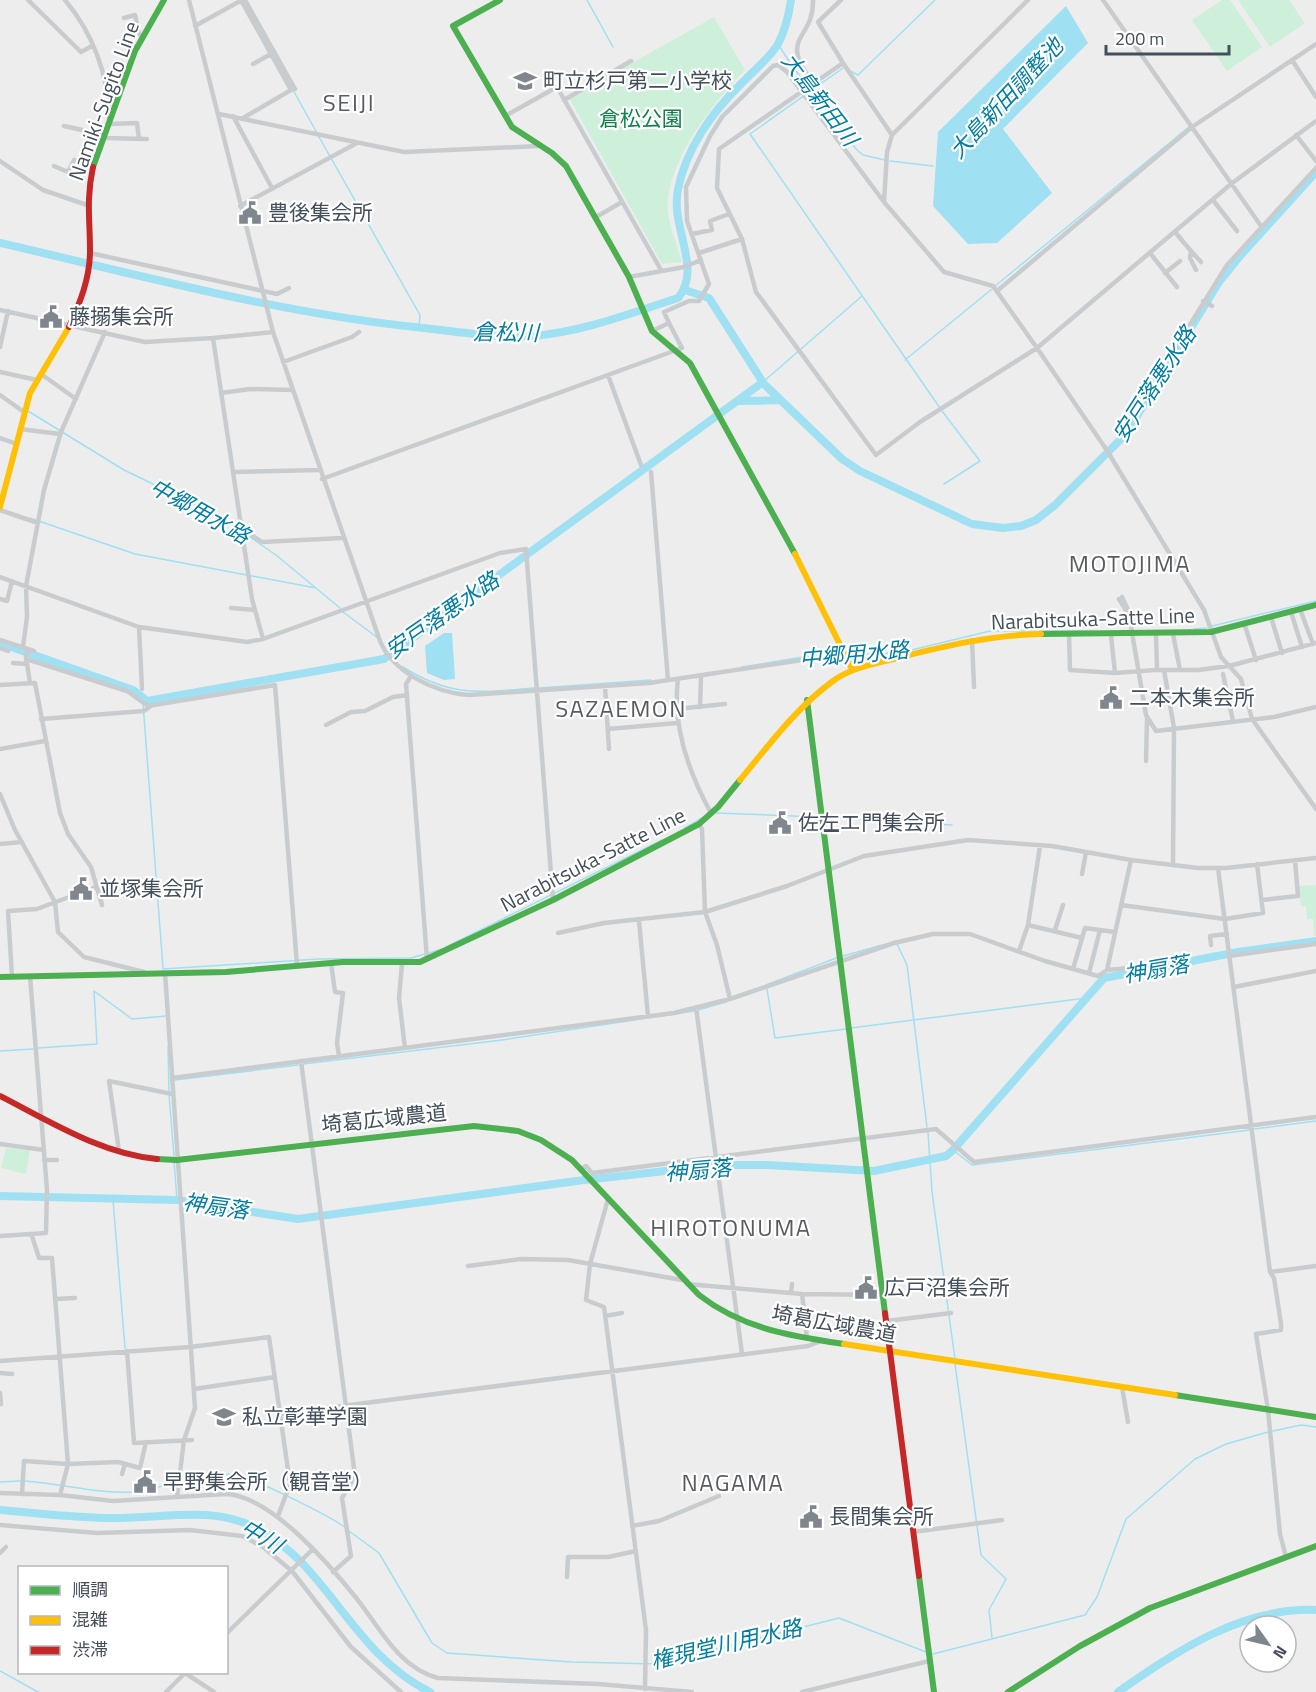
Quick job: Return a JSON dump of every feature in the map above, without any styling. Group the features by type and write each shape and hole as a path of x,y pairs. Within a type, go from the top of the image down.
{"street":[{"path":"28,0 81,52 92,46"},
{"path":"64,0 80,19 109,92 109,123 137,123 140,139"},
{"name":"Namiki-Sugito Line","path":"71,325 82,298 88,274 90,253 87,205 93,166 142,36 164,0"},
{"path":"189,0 219,114 260,290 342,538 388,658 411,676 460,694 668,680 809,659 848,657"},
{"path":"195,26 243,0"},
{"path":"242,118 291,91 243,0"},
{"path":"243,0 295,89"},
{"path":"500,0 453,26 504,117 518,132 566,166 629,277 652,331 690,363 848,657 852,669"},
{"path":"813,0 813,14 799,40 796,58 814,84"},
{"path":"818,22 841,0"},
{"path":"884,202 887,152 892,135 1028,0"},
{"path":"1103,0 1261,226"},
{"path":"813,14 892,135"},
{"path":"124,18 135,15 139,34 142,36"},
{"path":"997,291 1192,127 1316,44"},
{"path":"253,64 271,54"},
{"path":"1292,60 1316,96"},
{"path":"564,100 632,61"},
{"path":"843,63 719,149 717,188 742,239 756,292 876,455 920,422 1037,348 1231,184 1316,120"},
{"path":"322,479 682,348 664,312 689,301 699,301 709,284 685,208 686,187 710,136 722,117 774,66 778,65 787,72 884,202 944,272 993,286 997,291 1135,496 1204,610 1221,657 1241,679 1252,719 1316,809"},
{"path":"504,117 557,87 660,270"},
{"path":"219,114 404,152 540,146"},
{"path":"233,116 272,188"},
{"path":"64,126 104,136 147,139"},
{"path":"1296,135 1316,162"},
{"path":"344,140 348,148"},
{"path":"240,206 357,143"},
{"path":"54,166 68,172 74,159 93,166"},
{"path":"0,161 43,190 87,205"},
{"path":"1131,414 1166,356 1168,360 1227,265 1316,168"},
{"path":"1213,200 1237,231"},
{"path":"596,217 622,202"},
{"path":"692,234 712,230 710,221 729,214"},
{"path":"1175,232 1201,262"},
{"path":"699,253 742,239"},
{"path":"1191,251 1190,258 1196,270"},
{"path":"90,253 277,294 289,288"},
{"path":"1150,253 1177,287"},
{"path":"629,277 684,267 701,260"},
{"path":"1165,273 1180,261"},
{"path":"1203,302 1212,306"},
{"path":"0,310 146,342 273,332"},
{"path":"0,347 8,311"},
{"path":"652,331 669,323"},
{"path":"38,524 0,508 24,412 39,377 71,325"},
{"path":"30,683 26,660 26,586 44,490 60,434 105,332"},
{"path":"283,362 352,337 359,332"},
{"path":"213,338 241,528 255,610 263,639"},
{"path":"0,372 39,377 76,399"},
{"path":"608,375 641,465"},
{"path":"221,393 250,389 292,390"},
{"path":"0,395 24,412"},
{"path":"20,429 60,434"},
{"path":"0,438 17,444"},
{"path":"233,472 319,470"},
{"path":"651,472 668,680"},
{"path":"241,528 262,542 342,538"},
{"path":"0,577 139,627 232,641 263,639 500,553 526,549 553,896"},
{"path":"0,599 7,601 12,581"},
{"path":"1120,598 1129,615 1132,627 1147,717 1146,761"},
{"path":"1314,606 1316,614"},
{"name":"Narabitsuka-Satte Line","path":"0,977 226,972 297,962 402,964 428,960 699,824 711,813 807,700 852,669 972,640 1004,635 1211,632 1314,606"},
{"path":"231,608 255,610"},
{"path":"1069,635 1070,670 1115,673 1229,666 1315,643 1300,609"},
{"path":"1291,612 1302,647"},
{"path":"1271,616 1282,653"},
{"path":"1245,623 1256,660"},
{"path":"139,627 142,689"},
{"path":"1156,634 1157,670"},
{"path":"1173,634 1180,670"},
{"path":"1111,635 1115,673"},
{"path":"0,640 34,651"},
{"path":"972,640 974,687"},
{"path":"0,648 8,651"},
{"path":"13,663 26,660 127,691 144,704 151,706 275,685 297,962"},
{"path":"1164,670 1174,728 1173,864"},
{"path":"1223,674 1233,721"},
{"path":"411,676 406,684 428,960"},
{"path":"700,707 701,676"},
{"path":"678,679 677,723 697,786 711,813"},
{"path":"0,685 35,683 60,813 68,834 92,867 102,906"},
{"path":"605,686 609,749"},
{"path":"326,725 351,712 365,711 393,697 407,695"},
{"path":"807,700 934,1692"},
{"path":"676,709 725,704"},
{"path":"41,719 144,711 151,706"},
{"path":"1147,717 1156,730 1274,717 1316,707"},
{"path":"608,729 677,723"},
{"path":"0,749 45,741"},
{"path":"0,794 22,842 55,902 58,932 84,957 147,973"},
{"path":"699,824 702,829 705,912 717,945 730,999"},
{"path":"558,933 604,924 705,912 787,886 864,856 968,840 1040,846 1131,860 1218,868 1316,858"},
{"path":"0,844 22,842"},
{"path":"1019,951 1028,925 1040,846"},
{"path":"1082,873 1086,852"},
{"path":"1107,970 1131,860"},
{"path":"1262,900 1298,896 1295,860"},
{"path":"1121,905 1225,919 1263,913 1257,864"},
{"path":"1218,868 1270,1272 1274,1278 1281,1330 1256,1334 1268,1410 1280,1534 1286,1557"},
{"path":"12,977 8,911 37,909 96,887"},
{"path":"1055,930 1063,905"},
{"path":"1059,917 1066,919"},
{"path":"639,921 648,1016"},
{"path":"1028,925 1082,938"},
{"path":"1073,969 1085,928 1115,932"},
{"path":"1089,973 1100,930"},
{"path":"1211,945 1210,936 1227,933"},
{"path":"172,1078 648,1016 696,1007 730,999 841,960 933,934 970,934 1098,976 1107,970 1130,968"},
{"path":"1230,956 1316,944"},
{"path":"331,963 335,992 343,993 337,1043 339,1056"},
{"path":"402,964 399,999 405,1048"},
{"path":"1233,987 1316,971"},
{"path":"165,972 195,1408 184,1440 177,1497"},
{"path":"0,1236 32,1236 46,1233 47,1190 30,976"},
{"path":"696,1007 742,1354"},
{"path":"301,1061 355,1476 342,1498 351,1556 333,1572"},
{"path":"119,1153 109,1081 172,1095"},
{"name":"埼葛広域農道","path":"0,1096 119,1153 152,1159 177,1160 474,1126 497,1127 541,1140 572,1160 685,1282 710,1305 767,1331 1316,1418"},
{"path":"581,1169 586,1166 592,1173 936,1129 974,1162 1316,1117"},
{"path":"0,1144 44,1150"},
{"path":"44,1161 57,1160"},
{"path":"608,1199 590,1264 586,1300 604,1307 646,1630 645,1689"},
{"path":"32,1236 39,1258 52,1258 68,1464 60,1495"},
{"path":"468,1266 542,1259 590,1264 685,1282 733,1288 802,1294 884,1295"},
{"path":"1270,1272 1316,1266"},
{"path":"791,1293 792,1284"},
{"path":"802,1294 807,1338"},
{"path":"55,1299 75,1298"},
{"path":"605,1316 622,1313"},
{"path":"887,1321 948,1313"},
{"path":"0,1361 190,1347 269,1337 290,1484 278,1516"},
{"path":"280,1414 808,1346 824,1340"},
{"path":"127,1351 134,1443 192,1440"},
{"path":"0,1373 12,1374"},
{"path":"194,1389 275,1377"},
{"path":"1122,1387 1128,1422"},
{"path":"0,1393 6,1396"},
{"path":"0,1393 1,1404"},
{"path":"22,1494 24,1461 125,1464 140,1468 146,1442"},
{"path":"122,1474 125,1464"},
{"path":"0,1493 60,1495 113,1501 233,1495 247,1499 278,1516 333,1572 400,1655 423,1673 450,1678 598,1684 692,1692"},
{"path":"632,1526 659,1521 719,1496"},
{"path":"913,1532 1002,1520"},
{"path":"0,1525 97,1533 190,1530 232,1533 259,1545 294,1570 351,1647 400,1692"},
{"path":"1008,1692 1080,1647 1150,1608 1316,1546"},
{"path":"0,1553 6,1547"},
{"path":"228,1632 311,1551"},
{"path":"567,1577 568,1557 608,1557 636,1551"},
{"path":"802,1692 930,1661"},
{"path":"166,1692 185,1674"},
{"path":"187,1674 214,1692"}],"green space":[{"path":"1222,0 1230,0 1262,47 1227,71 1192,20"},
{"path":"1238,0 1289,0 1305,23 1270,47"},
{"name":"倉松公園","path":"714,17 745,70 719,99 682,155 669,194 668,213 682,262 662,264 569,98"},
{"path":"1316,885 1316,936 1314,936 1313,919 1307,919 1306,906 1301,906 1298,886"},
{"path":"6,1148 30,1150 26,1174 1,1168"}],"water":[{"name":"大島新田調整池","path":"1066,6 1088,43 1003,129 1052,193 997,243 968,244 933,206 938,132"},
{"path":"444,633 452,633 455,679 444,680 427,673 425,646"}],"waterway":[{"path":"587,0 613,47"},
{"name":"倉松川","path":"0,243 264,303 370,322 465,333 533,336 570,330 624,316 678,298 685,286 687,261 677,204 678,189 687,160 710,119 730,95 766,60 778,44 783,34 791,0"},
{"path":"850,71 858,75 935,0"},
{"name":"大島新田川","path":"778,44 792,66 857,150 863,155 885,160"},
{"path":"843,68 750,134 940,408"},
{"path":"293,90 317,133"},
{"path":"995,286 1189,127"},
{"path":"319,137 420,315 419,328"},
{"name":"大島新田川","path":"890,161 933,166"},
{"name":"安戸落悪水路","path":"685,290 709,298 764,384 842,459 860,471 972,524 1003,528 1021,526 1036,520 1055,505 1126,434 1219,282 1316,172"},
{"path":"905,360 992,289"},
{"path":"763,382 862,296"},
{"name":"安戸落悪水路","path":"0,643 133,690 147,701 384,659 763,382"},
{"name":"安戸落悪水路","path":"738,401 780,400"},
{"name":"中郷用水路","path":"28,411 124,470 211,512 239,529"},
{"path":"942,411 980,461 944,484"},
{"path":"30,518 135,554 316,588"},
{"name":"中郷用水路","path":"247,535 276,555 340,608"},
{"name":"中郷用水路","path":"1212,626 1316,601"},
{"name":"中郷用水路","path":"343,612 378,638"},
{"name":"中郷用水路","path":"1194,629 1207,628"},
{"name":"中郷用水路","path":"849,655 899,653 990,631 1091,631"},
{"name":"中郷用水路","path":"742,667 803,657 841,655"},
{"name":"中郷用水路","path":"403,667 437,684 467,691 534,688"},
{"name":"中郷用水路","path":"539,688 651,680"},
{"path":"143,703 163,968"},
{"path":"716,813 819,817"},
{"path":"824,817 952,825"},
{"path":"685,828 702,818"},
{"path":"446,947 662,840"},
{"name":"神扇落","path":"0,1196 177,1200 298,1219 584,1180 720,1165 767,1165 874,1171 946,1156 1104,978 1238,952 1316,941"},
{"path":"897,944 907,965 927,1127"},
{"path":"843,956 882,945"},
{"path":"429,953 442,949"},
{"path":"163,969 318,959 411,958 425,954"},
{"path":"766,985 839,957"},
{"path":"767,989 775,1038 846,1029"},
{"path":"38,1048 97,1044 94,991 132,1019 166,1016"},
{"path":"851,1028 1086,998"},
{"path":"698,1010 726,1002"},
{"path":"303,1064 502,1040 694,1011"},
{"path":"168,1047 169,1091"},
{"path":"0,1051 33,1049"},
{"path":"175,1080 298,1065"},
{"path":"169,1095 174,1156"},
{"path":"1254,1129 1316,1121"},
{"path":"953,1150 972,1165 1250,1130"},
{"path":"928,1132 932,1192 955,1359"},
{"path":"174,1161 177,1200"},
{"path":"113,1200 125,1348"},
{"path":"955,1364 981,1555 1006,1579 989,1610 992,1638"},
{"name":"権現堂川用水路","path":"1273,1431 1301,1425 1316,1427"},
{"name":"権現堂川用水路","path":"933,1654 1085,1615 1097,1597 1126,1519 1195,1459 1226,1444 1268,1432"},
{"name":"権現堂川用水路","path":"182,1483 225,1474 240,1476 289,1497 346,1528"},
{"name":"権現堂川用水路","path":"0,1482 20,1481"},
{"name":"権現堂川用水路","path":"25,1481 122,1492 141,1492 177,1483"},
{"name":"中川","path":"0,1510 99,1518 193,1515 237,1520 258,1529 280,1543 303,1564 376,1651 410,1680 430,1692"},
{"name":"権現堂川用水路","path":"349,1531 379,1553 432,1643 447,1653 572,1662 657,1664 839,1618 926,1652"},
{"path":"1118,1692 1163,1661 1211,1634 1262,1616 1289,1611 1316,1610"},
{"path":"0,1671 38,1692"}],"traffic: fast":[{"path":"93,167 135,51 164,0"},
{"path":"500,0 453,26 512,127 552,153 566,166 629,277 652,331 690,363 795,554"},
{"path":"1041,634 1211,632 1316,605"},
{"path":"807,700 885,1313"},
{"path":"0,977 226,972 343,962 420,962 553,900 699,824 718,807 740,780"},
{"path":"157,1159 177,1160 474,1126 518,1131 541,1140 572,1160 699,1295 716,1307 768,1329 844,1344"},
{"path":"1175,1395 1316,1417"},
{"path":"1008,1692 1080,1646 1150,1608 1316,1546"},
{"path":"919,1576 934,1692"}],"traffic: slow":[{"path":"0,507 30,393 69,327"},
{"path":"795,554 852,669"},
{"path":"740,780 807,703 833,681 848,672 950,645 1004,636 1041,634"},
{"path":"844,1344 1175,1395"}],"traffic: jam":[{"path":"69,327 88,271 89,200 93,167"},
{"path":"0,1096 76,1135 116,1151 157,1159"},
{"path":"885,1313 919,1576"}],"place":[{"name":"町立杉戸第二小学校","path":"525,81"},
{"name":"豊後集会所","path":"250,213"},
{"name":"藤搦集会所","path":"51,317"},
{"name":"二本木集会所","path":"1111,698"},
{"name":"佐左エ門集会所","path":"780,823"},
{"name":"並塚集会所","path":"81,889"},
{"name":"広戸沼集会所","path":"866,1288"},
{"name":"私立彰華学園","path":"224,1417"},
{"name":"早野集会所（観音堂）","path":"145,1482"},
{"name":"長間集会所","path":"811,1517"}],"district":[{"name":"SEIJI","path":"349,103"},
{"name":"MOTOJIMA","path":"1130,564"},
{"name":"SAZAEMON","path":"621,709"},
{"name":"HIROTONUMA","path":"731,1228"},
{"name":"NAGAMA","path":"733,1483"}]}
